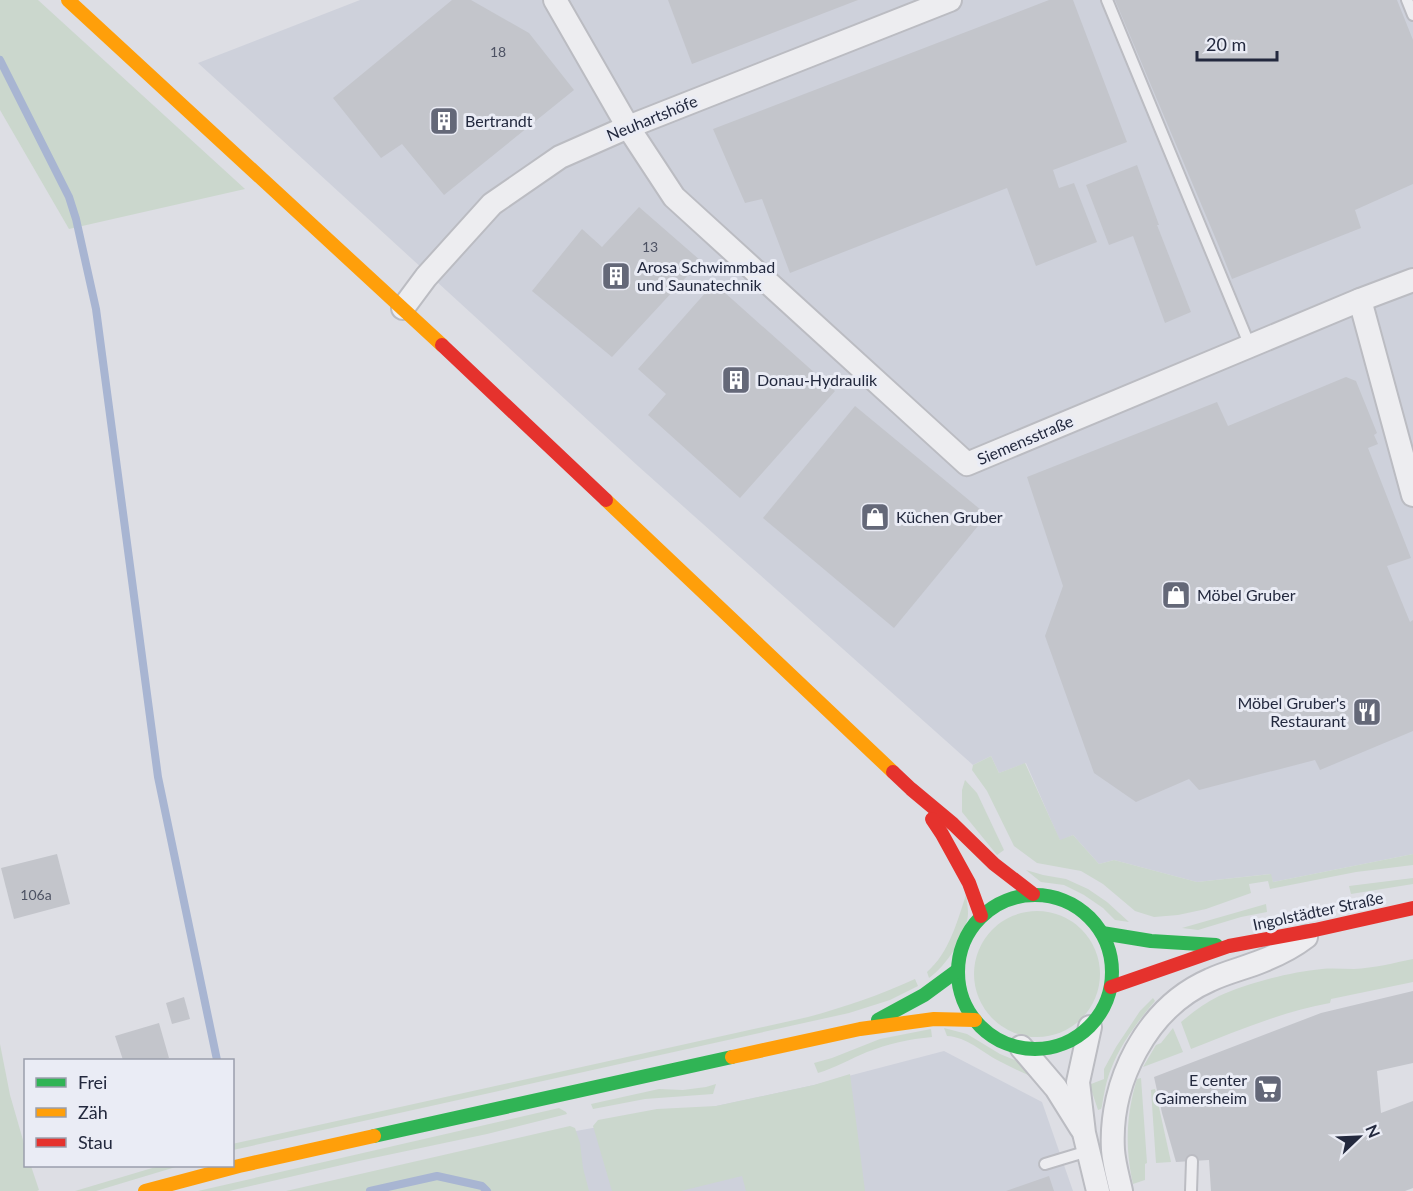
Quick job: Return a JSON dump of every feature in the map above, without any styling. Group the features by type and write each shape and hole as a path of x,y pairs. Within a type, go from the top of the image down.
{"main road":[{"path":"68,0 403,308 911,789 953,824 994,864 1033,894"},
{"path":"911,789 942,834 969,883 981,916"},
{"path":"1033,894 1053,896 1073,904 1090,916 1110,950 1113,968 1111,987 1104,1008 1090,1027 1070,1041 1046,1049 1021,1047 1004,1042 988,1033 975,1020 966,1005 960,987 958,970 961,950 969,932 981,916 996,905 1014,897 1033,894"},
{"name":"Ingolstädter Straße","path":"1111,987 1229,946 1413,908"},
{"name":"Ingolstädter Straße","path":"1102,933 1151,941 1229,946"},
{"path":"860,1029 924,995 958,970"},
{"path":"145,1191 239,1166 860,1029 934,1019 975,1020"}],"street":[{"path":"555,0 628,127"},
{"name":"Neuhartshöfe","path":"403,308 426,277 492,204 560,157 628,127 950,0"},
{"name":"Siemensstraße","path":"628,127 675,197 967,464 1413,280"},
{"path":"1360,300 1413,495"},
{"path":"1121,1191 1113,1150 1113,1123 1118,1092 1127,1067 1141,1041 1174,1003 1188,992 1207,981 1270,958 1298,943 1315,930"},
{"path":"1090,1027 1078,1082 1086,1142 1098,1191"},
{"path":"1021,1047 1056,1088 1086,1142"}],"lane":[{"path":"1107,0 1250,346"},
{"path":"1407,0 1413,15"},
{"path":"1045,1164 1086,1142"},
{"path":"1191,1191 1192,1161"}],"shaded area":[{"path":"0,0 38,0 245,189 69,229 0,110"},
{"path":"360,0 1413,0 1413,854 1273,882 1270,874 1197,882 1114,860 1099,864 1073,835 1060,841 1026,763 999,773 991,756 973,765 638,466 198,63"},
{"path":"991,756 999,773 1025,763 1060,840 1073,835 1099,864 1114,860 1197,882 1271,874 1273,882 1413,854 1413,865 1356,872 1270,889 1268,881 1249,884 1251,893 1206,909 1154,917 1135,911 1103,884 1081,871 1037,863 1014,846 987,791 972,770 973,765"},
{"path":"965,780 977,793 1004,850 997,855 962,812 962,790"},
{"path":"1026,870 1066,879 1088,889 1129,922 1115,920 1103,908 1084,895 1064,885 1041,882"},
{"path":"1413,878 1413,884 1351,894 1349,886"},
{"path":"966,895 967,922 960,940 949,958 929,978 927,972 947,946"},
{"path":"1266,904 1267,912 1198,930 1182,928"},
{"path":"1037,911 1061,916 1081,930 1095,950 1100,974 1095,998 1081,1018 1061,1032 1037,1037 1013,1032 993,1018 979,998 974,974 979,950 993,930 1013,916"},
{"path":"1413,959 1413,982 1331,999 1330,1003 1277,1017 1191,1049 1181,1022 1219,996 1269,979 1310,970 1354,969"},
{"path":"915,979 918,986 890,1000 849,1013 234,1150 234,1144 808,1017"},
{"path":"1153,998 1155,1001 1119,1051 1108,1078 1101,1109 1098,1110 1091,1084 1104,1079 1104,1069 1116,1047 1140,1011"},
{"path":"944,1028 967,1034 1000,1054 1017,1061 1039,1080 999,1061 968,1042 947,1036"},
{"path":"1173,1028 1183,1052 1143,1067 1156,1045 1161,1043"},
{"path":"931,1029 932,1037 867,1052 818,1073 814,1063 880,1039"},
{"path":"0,1044 10,1095 24,1144 24,1167 31,1167 39,1190 0,1191"},
{"path":"944,1051 1042,1102 1073,1191 310,1191 531,1139 716,1106 814,1085"},
{"path":"850,1074 865,1191 746,1191 742,1176 681,1191 612,1191 593,1126 598,1120 657,1109 716,1106 814,1085"},
{"path":"1141,1078 1147,1163 1145,1164 1145,1180 1133,1184 1128,1144 1129,1118 1137,1079"},
{"path":"716,1084 713,1094 645,1099 593,1109 591,1104 659,1089 683,1090"},
{"path":"1155,1089 1171,1162 1156,1163 1151,1090"},
{"path":"559,1108 567,1114 229,1191 198,1191"},
{"path":"570,1126 575,1128 580,1143 589,1191 286,1191"},
{"path":"156,1167 176,1167 96,1191 75,1191"}],"building":[{"name":"Bertrandt","path":"452,0 471,0 529,33 574,90 444,195 402,144 381,158 333,98"},
{"path":"668,0 858,0 692,64"},
{"path":"1049,0 1073,0 1127,142 1053,170 1059,188 1074,183 1097,242 1036,266 1007,188 790,273 762,199 745,203 713,129"},
{"path":"1115,0 1397,0 1413,40 1413,184 1355,210 1361,228 1232,279"},
{"path":"1137,165 1159,225 1157,225 1191,312 1165,323 1133,236 1109,245 1086,185"},
{"name":"Arosa Schwimmbad und Saunatechnik","path":"639,207 701,261 612,357 532,291 582,229 602,247"},
{"name":"Donau-Hydraulik","path":"714,283 835,391 740,498 648,415 666,394 638,369"},
{"name":"Möbel Gruber","path":"1346,377 1356,381 1377,433 1374,435 1378,444 1368,448 1411,558 1387,566 1410,622 1413,620 1413,731 1320,770 1315,760 1199,790 1189,779 1136,802 1094,773 1045,636 1063,586 1027,477 1217,402 1228,426"},
{"name":"Küchen Gruber","path":"855,406 987,515 894,628 763,518"},
{"path":"57,854 70,904 14,919 1,868"},
{"name":"E center Gaimersheim","path":"1413,991 1413,1063 1377,1071 1381,1113 1413,1101 1413,1188 1405,1191 1211,1191 1209,1160 1176,1162 1154,1077 1321,1013"},
{"path":"184,997 190,1019 172,1024 166,1003"},
{"path":"159,1023 169,1058 123,1059 115,1036"},
{"path":"1049,1176 1054,1191 1006,1191"}],"waterway":[{"path":"0,60 69,197 96,309 158,777 217,1059"},
{"path":"370,1191 437,1176 482,1186 487,1191"}],"traffic: fast":[{"path":"1035,895 1064,901 1078,908 1089,918 1099,929 1106,943 1112,972 1106,1001 1099,1015 1089,1026 1078,1036 1064,1043 1035,1049 1006,1043 992,1036 981,1026 971,1015 964,1001 958,972 964,943 971,929 981,918 992,908 1006,901 1035,895"},
{"path":"1102,933 1151,941 1216,945"},
{"path":"878,1020 924,995 958,970"},
{"path":"374,1136 732,1057"}],"traffic: slow":[{"path":"68,0 442,345"},
{"path":"606,500 893,772"},
{"path":"732,1057 860,1029 934,1019 975,1020"},
{"path":"145,1191 239,1166 374,1136"}],"traffic: jam":[{"path":"442,345 606,500"},
{"path":"893,772 953,824 994,864 1033,894"},
{"path":"932,819 969,883 981,916"},
{"path":"1111,987 1229,946 1413,908"}],"place":[{"name":"Bertrandt","path":"444,121"},
{"name":"Arosa Schwimmbad und Saunatechnik","path":"616,276"},
{"name":"Donau-Hydraulik","path":"736,380"},
{"name":"Küchen Gruber","path":"875,517"},
{"name":"Möbel Gruber","path":"1176,595"},
{"name":"Möbel Gruber's Restaurant","path":"1367,712"},
{"name":"E center Gaimersheim","path":"1268,1089"}]}
